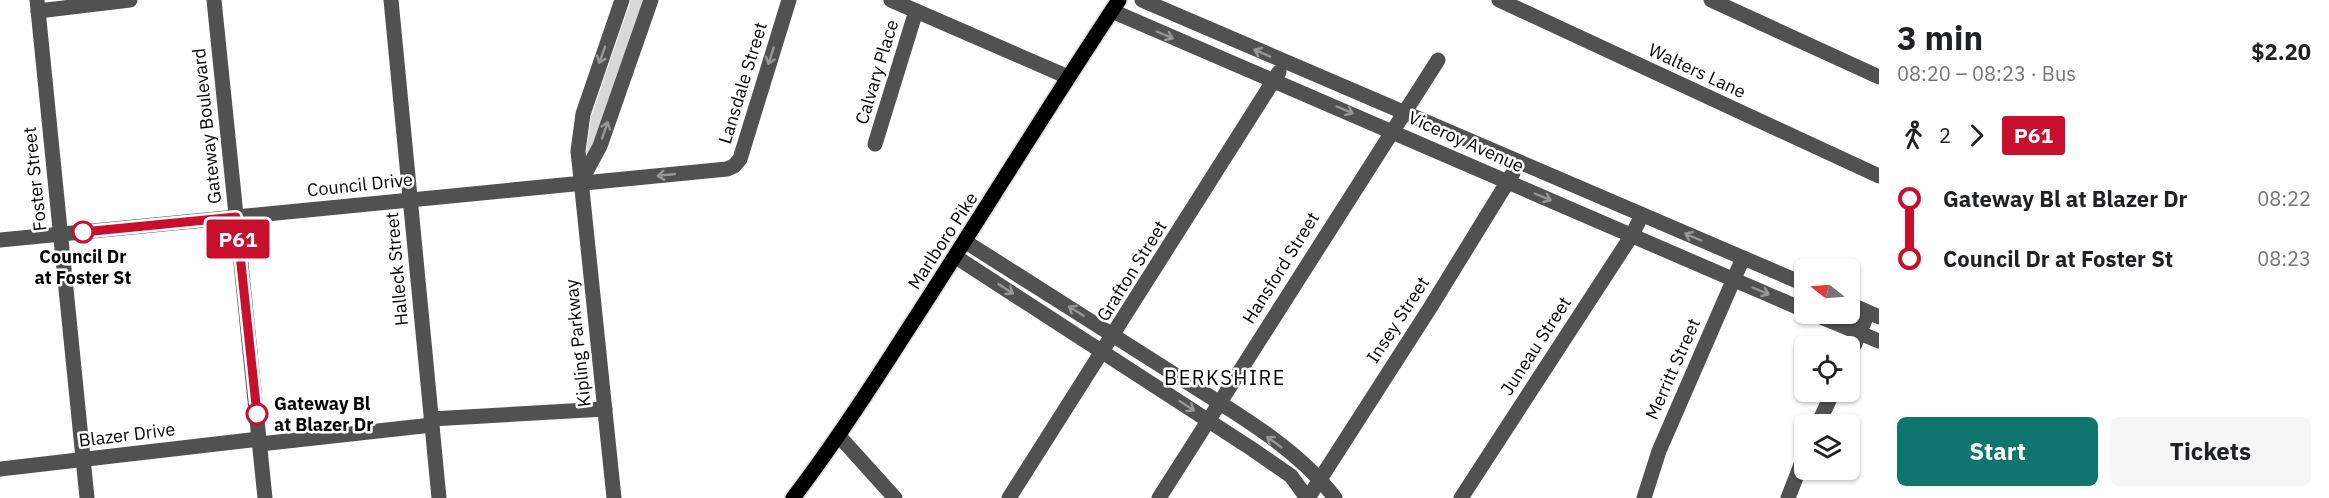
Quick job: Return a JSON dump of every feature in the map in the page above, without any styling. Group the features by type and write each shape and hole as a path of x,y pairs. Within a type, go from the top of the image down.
{"main road":[{"name":"Marlboro Pike","path":"793,498 839,436 966,242 1115,5"}],"street":[{"path":"37,5 130,0"},
{"name":"Gateway Boulevard","path":"214,0 265,498"},
{"name":"Halleck Street","path":"391,0 439,498"},
{"name":"Kipling Parkway","path":"614,498 578,151 583,114 622,0"},
{"path":"580,183 600,146 651,0"},
{"name":"Lansdale Street","path":"724,169 734,166 740,159 789,0"},
{"path":"891,0 1068,77"},
{"name":"Viceroy Avenue","path":"1142,0 1284,63 1404,112 1794,280"},
{"name":"Walters Lane","path":"1499,0 1879,176"},
{"path":"1711,0 1879,77"},
{"name":"Foster Street","path":"37,5 87,498"},
{"name":"Viceroy Avenue","path":"1115,5 1274,80 1794,306"},
{"name":"Calvary Place","path":"875,144 916,11"},
{"name":"Hansford Street","path":"1159,498 1391,130 1438,60"},
{"name":"Grafton Street","path":"1009,498 1284,63"},
{"name":"Insey Street","path":"1307,498 1519,162"},
{"name":"Council Drive","path":"0,240 724,169"},
{"name":"Juneau Street","path":"1461,498 1632,235 1642,215"},
{"path":"966,242 1220,402 1302,462 1320,478 1335,498"},
{"path":"956,257 1291,476 1307,498"},
{"name":"Merritt Street","path":"1644,498 1659,451 1743,258"},
{"path":"1858,336 1874,315 1860,309"},
{"path":"1840,324 1879,341"},
{"name":"Blazer Drive","path":"0,469 431,422 604,409"},
{"path":"839,436 895,498"},
{"path":"1788,498 1795,480"}],"shaded area":[{"path":"631,0 647,0 589,158 586,154 591,117"}],"bus line":[{"name":"P61","path":"83,232 236,217 257,414"}],"place":[{"name":"Council Dr at Foster St","path":"83,232"},
{"name":"Gateway Bl at Blazer Dr","path":"257,414"}],"district":[{"name":"BERKSHIRE","path":"1225,378"}]}
